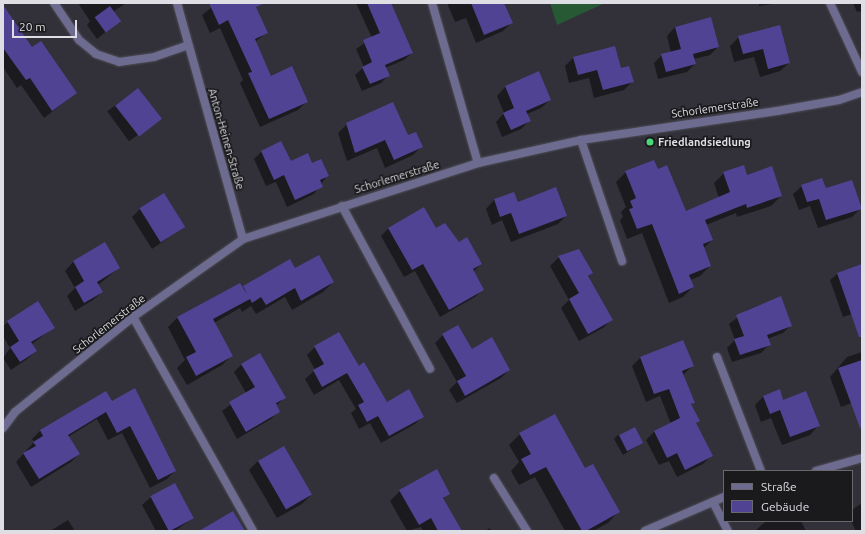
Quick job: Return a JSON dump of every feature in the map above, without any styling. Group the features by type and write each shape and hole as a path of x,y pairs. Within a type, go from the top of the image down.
{"street":[{"path":"54,3 79,40 96,54 119,62 154,58 188,45"},
{"name":"Anton-Heinen-Straße","path":"177,3 243,239"},
{"path":"432,3 478,163"},
{"path":"830,3 862,72"},
{"name":"Schorlemerstraße","path":"3,428 15,412 133,317 243,239 478,163 582,140 777,111 839,100 862,92"},
{"path":"582,140 622,261"},
{"path":"342,206 430,369"},
{"path":"133,317 252,531"},
{"path":"717,358 761,470"},
{"path":"820,470 862,458"},
{"path":"494,478 527,531"},
{"path":"645,531 723,497"},
{"path":"713,502 723,521"},
{"path":"723,522 728,531"}],"green space":[{"path":"550,3 605,3 557,25"}],"building":[{"path":"209,3 265,3 256,7 268,33 255,39 271,76 292,66 308,102 269,119 248,73 252,72 228,20 219,25"},
{"path":"367,3 391,3 413,53 385,65 390,76 370,84 362,67 372,62 363,40 380,33"},
{"path":"471,3 504,3 513,23 484,35"},
{"path":"3,5 32,47 41,41 77,93 52,111 30,78 26,80 3,48"},
{"path":"110,6 121,21 106,33 95,17"},
{"path":"711,17 719,47 693,54 696,64 666,72 661,54 681,49 675,27"},
{"path":"780,25 790,63 768,69 763,49 743,54 738,36"},
{"path":"615,46 621,68 629,66 634,82 603,90 597,70 578,75 573,57"},
{"path":"539,71 551,100 526,111 531,121 511,130 503,113 514,108 505,86"},
{"path":"138,88 162,119 139,137 115,106"},
{"path":"393,102 408,135 416,132 423,147 394,160 385,140 355,153 346,123"},
{"path":"281,141 291,161 308,153 312,163 321,159 329,176 320,180 323,187 295,200 284,175 274,180 261,151"},
{"path":"654,160 658,169 667,165 686,211 730,192 723,172 744,165 747,175 772,166 782,196 747,208 746,204 705,220 713,240 703,244 711,266 689,275 694,287 679,294 652,224 637,229 629,209 633,208 630,201 636,198 625,171"},
{"path":"822,178 826,188 852,180 862,209 826,220 819,199 807,202 801,185"},
{"path":"556,187 567,216 519,234 511,213 500,217 494,199 514,192 518,202"},
{"path":"164,193 185,227 161,242 139,208"},
{"path":"424,207 436,228 445,223 459,242 467,237 482,264 473,269 484,290 449,310 423,264 412,270 388,228"},
{"path":"105,242 120,268 97,282 103,292 84,303 75,287 84,281 73,261"},
{"path":"579,249 593,273 588,276 613,320 588,334 569,299 579,293 558,256"},
{"path":"319,255 334,282 301,301 295,288 266,305 261,297 252,303 250,299 213,319 233,356 196,376 186,357 196,352 177,317 240,283 247,294 243,286 290,259 295,268"},
{"path":"862,264 862,337 859,337 837,273"},
{"path":"781,296 792,326 767,335 771,345 740,355 734,339 744,336 736,315"},
{"path":"38,301 55,328 31,342 37,351 20,362 10,347 19,341 7,321"},
{"path":"458,325 472,349 492,337 510,370 465,396 457,381 466,376 442,334"},
{"path":"339,332 359,366 364,362 387,402 409,389 424,417 389,436 378,416 367,422 358,405 364,402 347,373 322,387 313,370 324,364 314,346"},
{"path":"683,340 694,366 682,371 695,403 691,404 700,421 696,423 713,456 685,470 677,453 667,458 654,431 680,418 669,389 654,394 640,357"},
{"path":"260,353 286,398 276,403 280,412 246,432 229,402 255,387 241,364"},
{"path":"862,360 862,427 860,428 838,368"},
{"path":"135,388 176,471 158,480 130,426 117,433 106,412 68,435 80,454 39,479 23,453 36,446 33,442 43,436 40,430 106,391 112,401"},
{"path":"780,389 783,400 806,391 820,426 790,437 780,410 770,414 763,396"},
{"path":"555,414 585,468 593,464 620,512 586,531 582,531 546,467 530,475 521,459 531,454 519,433"},
{"path":"635,427 643,443 627,451 619,435"},
{"path":"284,446 312,494 286,509 258,461"},
{"path":"437,469 450,494 443,498 462,531 438,531 431,518 419,525 399,490"},
{"path":"175,483 194,518 169,531 150,496"},
{"path":"233,511 245,531 199,531"}],"place":[{"name":"Friedlandsiedlung","path":"650,142"}]}
